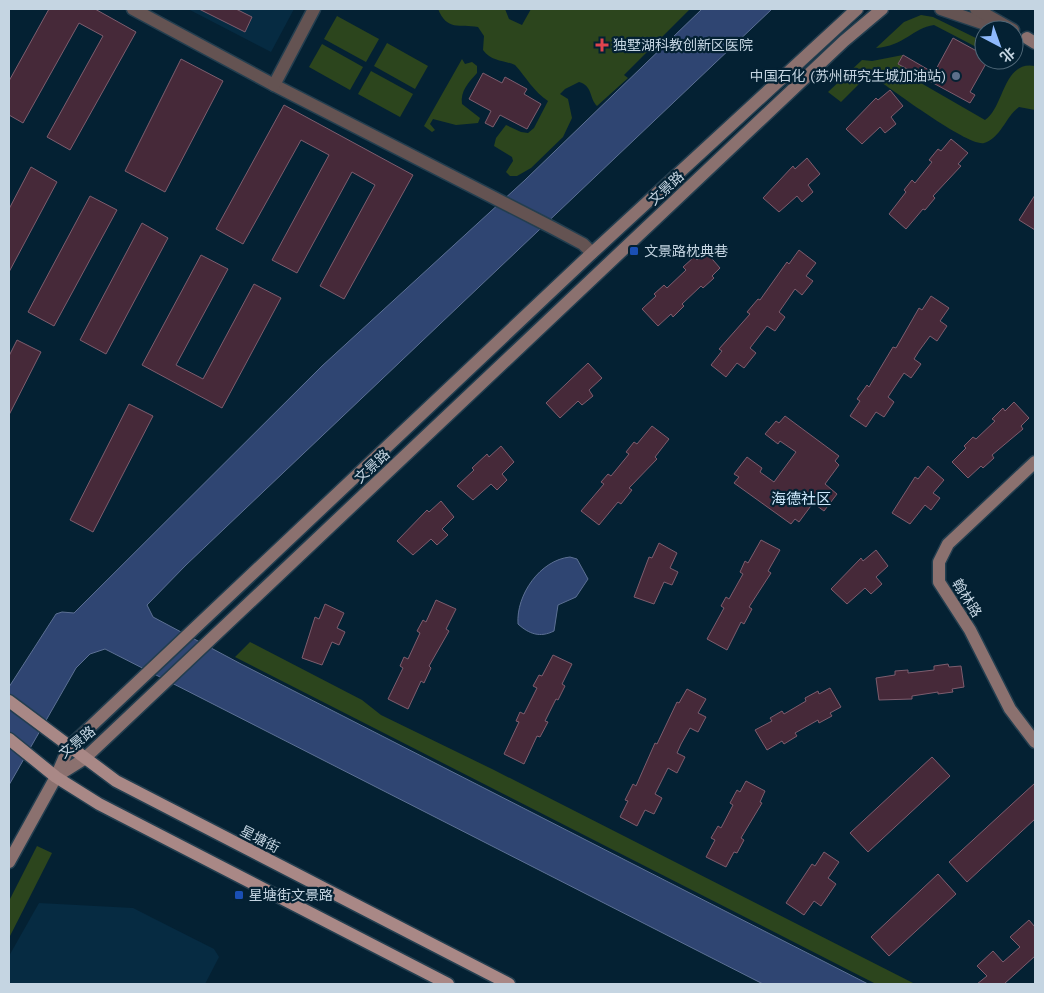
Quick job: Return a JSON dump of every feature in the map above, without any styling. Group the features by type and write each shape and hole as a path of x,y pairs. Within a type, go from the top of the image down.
{"main road":[{"name":"文景路","path":"56,777 70,748 200,622 592,253 857,9"},
{"name":"文景路","path":"56,777 84,759 844,41 882,9"},
{"name":"翰林路","path":"1035,462 948,544 939,562 939,582 970,630 1010,709 1035,742"},
{"name":"星塘街","path":"9,701 84,759 116,781 509,984"},
{"path":"9,740 56,777 99,804 448,984"},
{"path":"9,862 56,777"}],"street":[{"path":"133,9 274,85 553,228 583,244 592,253"},
{"path":"274,85 314,9"},
{"path":"941,9 974,20"},
{"path":"976,9 994,20"}],"shaded area":[{"path":"188,9 294,9 271,52"},
{"path":"702,9 772,9 186,565 147,605 153,617 241,664 868,984 763,984 105,649 90,654 76,668 9,785 9,687 56,614 62,612 74,613 322,366 525,180"},
{"path":"570,557 577,559 588,579 576,597 558,605 554,631 535,634 526,630 518,624 518,613 521,602 532,581 549,565"},
{"path":"39,903 133,908 214,949 219,957 205,984 9,984 9,956"}],"green space":[{"path":"438,9 505,9 509,19 522,25 531,9 690,9 624,75 628,78 597,106 587,86 579,82 565,89 560,94 568,99 572,118 563,137 531,168 517,176 510,176 506,172 513,161 512,157 494,146 496,138 506,125 528,133 534,128 548,101 534,89 515,65 494,59 483,50 484,36 478,27 450,24 445,21"},
{"path":"921,15 933,17 974,37 974,46 934,25 894,44 876,48 904,22"},
{"path":"337,16 379,39 366,62 324,39"},
{"path":"387,43 428,66 415,89 374,66"},
{"path":"322,44 363,67 350,90 309,67"},
{"path":"903,55 898,64 909,70 907,75 985,120 996,106 1010,77 1016,70 1024,70 1024,66 1035,66 1035,110 1019,107 995,137 984,143 976,142 948,128 878,80 864,79 841,102 828,92 862,60 872,61"},
{"path":"462,59 465,64 472,62 477,66 477,73 462,95 462,104 480,118 478,123 456,125 433,119 430,124 435,130 432,132 424,126"},
{"path":"371,71 413,94 400,117 358,94"},
{"path":"250,642 362,700 381,715 494,770 915,984 876,984 235,657"},
{"path":"37,846 52,853 9,938 9,901"}],"building":[{"path":"49,9 95,9 136,32 70,150 47,137 103,36 79,23 23,123 9,115 9,81"},
{"path":"199,9 236,9 252,17 245,32"},
{"path":"953,38 974,50 974,70 982,70 970,92 975,95 970,103 898,64 903,55 934,73"},
{"path":"181,59 223,81 165,192 125,171"},
{"path":"483,73 502,83 505,77 527,89 524,94 541,104 527,129 500,115 493,127 485,123 491,111 469,99"},
{"path":"890,90 903,106 891,117 896,124 885,133 880,127 862,144 846,129 876,98 878,100"},
{"path":"284,105 413,175 344,299 320,286 375,185 352,172 297,273 272,260 329,155 301,140 243,244 216,229"},
{"path":"951,139 968,153 958,164 961,166 933,196 935,198 906,229 889,214 906,192 904,190 912,180 915,183 932,162 929,160 938,149 941,151"},
{"path":"807,158 820,174 808,185 813,192 802,202 797,196 779,212 763,198 793,166 795,169"},
{"path":"31,167 57,182 9,272 9,209"},
{"path":"1035,195 1035,230 1019,220"},
{"path":"90,196 117,210 54,326 28,312"},
{"path":"142,223 168,238 106,354 80,340"},
{"path":"799,250 816,263 806,276 813,281 802,295 795,289 779,312 785,317 775,331 767,326 750,348 756,353 744,368 737,363 726,377 711,365 722,351 719,349 750,314 747,312 758,299 760,300 787,262 789,264"},
{"path":"706,252 720,268 712,276 714,278 703,288 701,286 682,304 684,306 673,317 671,314 658,326 642,309 656,296 654,294 664,285 667,288 686,270 683,267 694,257 697,260"},
{"path":"201,255 228,269 176,365 203,379 254,284 281,298 222,408 142,365"},
{"path":"931,296 949,308 940,321 947,326 937,341 930,336 919,351 914,359 921,364 911,378 904,373 888,397 894,402 884,417 876,412 866,427 850,416 860,401 857,399 867,385 869,387 893,347 896,348 919,308 922,310"},
{"path":"17,340 41,352 9,415 9,356"},
{"path":"588,363 602,378 589,390 593,396 582,405 578,401 560,418 546,403"},
{"path":"1014,402 1029,418 1021,426 1023,429 992,455 994,458 983,468 981,466 968,478 952,462 966,448 964,446 973,437 976,439 995,421 992,419 1003,408 1005,411"},
{"path":"129,404 153,416 93,532 70,520"},
{"path":"785,416 839,456 835,461 839,465 825,484 837,494 824,511 813,503 799,522 795,519 791,524 734,483 739,477 734,474 747,457 762,468 760,472 774,482 796,452 780,441 778,444 765,434 776,421 779,423"},
{"path":"652,426 669,439 655,457 657,459 629,488 632,490 621,504 618,502 599,525 581,511 604,484 601,482 608,474 611,476 629,454 626,452 634,442 637,444"},
{"path":"501,446 514,462 502,474 507,480 497,490 491,484 473,500 457,486 487,454 489,457"},
{"path":"928,466 944,480 933,493 940,498 931,510 925,505 910,524 892,513 915,477 918,479"},
{"path":"441,501 454,517 442,529 448,535 437,545 431,539 413,555 397,541 427,510 429,512"},
{"path":"761,540 780,550 768,571 771,573 749,607 752,609 744,624 741,622 727,650 707,639 724,608 721,606 726,597 729,599 743,574 740,572 745,561 748,563"},
{"path":"659,543 677,553 670,568 678,572 672,585 664,582 654,604 634,597 649,557 652,558"},
{"path":"876,550 888,566 876,577 882,584 871,594 865,588 847,604 831,589 861,558 863,561"},
{"path":"436,600 456,609 446,629 449,631 429,666 431,668 424,683 421,681 408,709 388,699 403,668 400,666 404,657 408,659 420,633 417,631 423,620 426,622"},
{"path":"325,604 344,613 337,628 345,632 339,645 332,642 322,665 302,658 315,617 319,619"},
{"path":"553,655 572,664 562,684 565,686 545,721 548,722 540,737 537,736 524,764 504,754 519,722 516,721 520,712 524,714 537,688 533,686 539,675 542,676"},
{"path":"948,664 949,667 961,666 964,687 952,689 953,692 912,696 912,699 879,700 876,678 895,675 895,671 908,670 908,673 934,670 934,666"},
{"path":"830,688 841,707 830,713 832,716 819,723 818,720 795,733 797,736 784,744 782,741 767,750 755,730 772,721 770,718 782,711 784,714 806,701 805,698 818,691 819,694"},
{"path":"687,689 706,699 698,713 706,717 698,732 690,728 681,744 677,753 685,757 677,773 668,768 655,794 662,798 654,814 645,810 637,826 620,817 628,801 625,800 633,784 636,786 655,743 657,744 677,702 679,703"},
{"path":"932,757 950,776 868,852 850,833"},
{"path":"746,781 765,791 760,802 762,803 741,838 744,840 737,853 734,852 726,867 706,857 715,840 711,838 718,826 721,828 733,805 730,803 737,790 740,792"},
{"path":"1035,783 1035,819 967,882 949,862"},
{"path":"824,852 839,862 828,878 836,884 821,906 814,901 804,915 786,903 812,864 815,866"},
{"path":"938,874 956,894 889,956 871,937"},
{"path":"1029,920 1035,927 1035,956 1004,984 977,984 987,976 977,966 993,951 1003,962 1020,947 1010,937"}],"place":[{"name":"独墅湖科教创新区医院","path":"602,45"},
{"name":"中国石化 (苏州研究生城加油站)","path":"956,76"},
{"name":"文景路枕典巷","path":"634,251"},
{"name":"星塘街文景路","path":"239,895"}],"district":[{"name":"海德社区","path":"801,499"}]}
